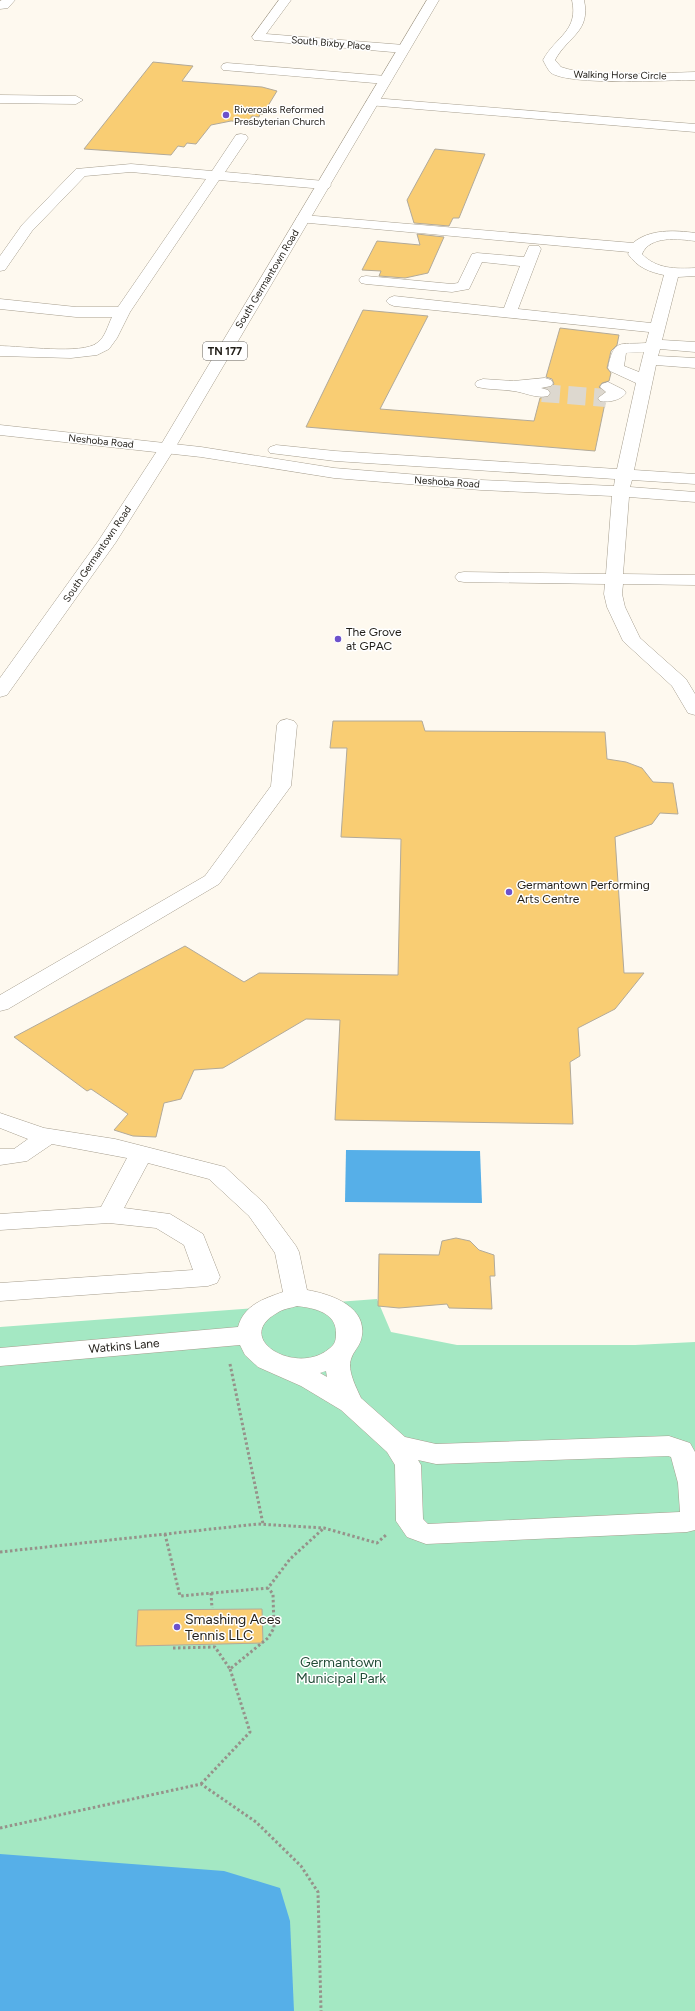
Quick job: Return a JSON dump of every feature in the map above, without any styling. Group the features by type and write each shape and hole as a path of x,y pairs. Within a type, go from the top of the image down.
{"street":[{"name":"South Bixby Place","path":"285,0 258,37 404,49"},
{"name":"South Germantown Road","path":"0,691 107,542 167,448 433,0"},
{"name":"Walking Horse Circle","path":"578,0 580,15 579,21 558,46 549,60 556,70 566,74 591,76 695,76"},
{"path":"227,67 386,80"},
{"path":"0,100 76,100"},
{"path":"372,102 695,128"},
{"path":"0,351 15,350 73,354 92,352 104,346 122,312 214,175 241,138"},
{"path":"0,267 27,228 81,172 131,168 324,185"},
{"path":"303,218 538,241 636,248"},
{"path":"694,232 650,239 641,243 636,248 635,254 639,260 658,270 672,272 695,272"},
{"path":"509,313 538,241"},
{"path":"366,280 452,288 464,286 477,257 529,262"},
{"path":"672,272 643,388 622,484 613,594 616,607 632,640 679,684 695,709"},
{"path":"394,301 658,328"},
{"path":"0,304 76,312 122,312"},
{"path":"643,388 616,368 619,351 695,347"},
{"path":"652,350 695,363"},
{"path":"483,384 543,388"},
{"path":"611,393 643,388"},
{"name":"Neshoba Road","path":"0,430 201,452 334,473 481,485 622,484 695,479"},
{"name":"Neshoba Road","path":"622,484 695,497"},
{"path":"464,577 695,580"},
{"path":"0,1004 39,983 212,880 281,786 287,725"},
{"path":"0,1120 48,1136 115,1147 217,1173 257,1210 287,1252 296,1297"},
{"path":"0,1157 19,1156 48,1136"},
{"path":"109,1215 141,1154"},
{"path":"0,1222 109,1215 161,1220 194,1240 208,1277 0,1292"},
{"path":"282,1367 303,1369 322,1365 338,1356 348,1344 350,1329 345,1316 332,1305 315,1298 296,1297 276,1301 261,1309 250,1321 248,1335 253,1349 265,1360 310,1379 350,1403 397,1445 408,1465 410,1521 417,1530 426,1534 687,1522 694,1516 694,1504 685,1458 681,1450 669,1446 436,1454 397,1445"},
{"name":"Watkins Lane","path":"0,1357 248,1335"},
{"path":"338,1356 338,1368 341,1384 350,1403"}],"path":[{"path":"229,1361 264,1524"},
{"path":"0,1552 264,1524 324,1528 377,1543 387,1534"},
{"path":"165,1534 180,1596 268,1588 290,1559 324,1528"},
{"path":"230,1669 268,1638 274,1628 274,1594 268,1588"},
{"path":"211,1594 212,1608"},
{"path":"0,1828 201,1784 250,1732 230,1669 215,1647 172,1648"},
{"path":"201,1784 256,1822 301,1866 318,1892 321,2011"}],"green space":[{"name":"Germantown Municipal Park","path":"377,1299 391,1332 457,1345 635,1345 695,1342 695,2011 0,2011 0,1327"}],"water":[{"path":"346,1150 480,1151 482,1203 345,1202"},
{"path":"0,1854 224,1871 280,1888 290,1921 294,2011 0,2011"}],"building":[{"name":"Riveroaks Reformed Presbyterian Church","path":"153,62 193,66 182,81 262,87 277,91 263,114 260,114 259,117 252,116 248,122 231,121 211,125 196,144 187,143 184,147 178,146 171,155 84,149"},
{"path":"435,149 485,154 459,218 453,218 449,226 414,223 407,200"},
{"path":"417,234 444,237 428,273 405,278 379,276 381,271 362,270 377,241 420,245"},
{"path":"363,310 428,316 380,409 534,421 540,398 549,397 551,392 547,388 554,384 552,379 546,377 560,328 619,335 617,345 611,351 607,368 611,373 609,381 602,383 599,387 604,392 597,399 600,402 605,403 595,451 306,427"},
{"name":"Germantown Performing Arts Centre","path":"333,721 422,721 425,731 605,732 607,759 626,762 642,768 653,782 673,783 678,814 660,813 652,824 615,837 624,973 644,973 615,1009 578,1028 580,1056 570,1062 573,1124 335,1120 340,1020 306,1019 223,1068 194,1070 181,1099 164,1103 156,1137 133,1136 114,1130 128,1114 91,1089 87,1091 14,1037 185,946 244,982 259,973 398,975 401,839 341,837 347,748 330,748"},
{"path":"456,1238 470,1241 479,1250 494,1255 495,1276 490,1276 492,1309 449,1308 447,1304 399,1308 378,1306 379,1254 439,1255 442,1241"},
{"name":"Smashing Aces Tennis LLC","path":"262,1609 263,1643 136,1646 138,1610"}],"tunnel":[{"path":"542,393 606,398"}],"place":[{"name":"Riveroaks Reformed Presbyterian Church","path":"226,115"},
{"name":"The Grove at GPAC","path":"338,639"},
{"name":"Germantown Performing Arts Centre","path":"509,892"},
{"name":"Smashing Aces Tennis LLC","path":"177,1627"}]}
